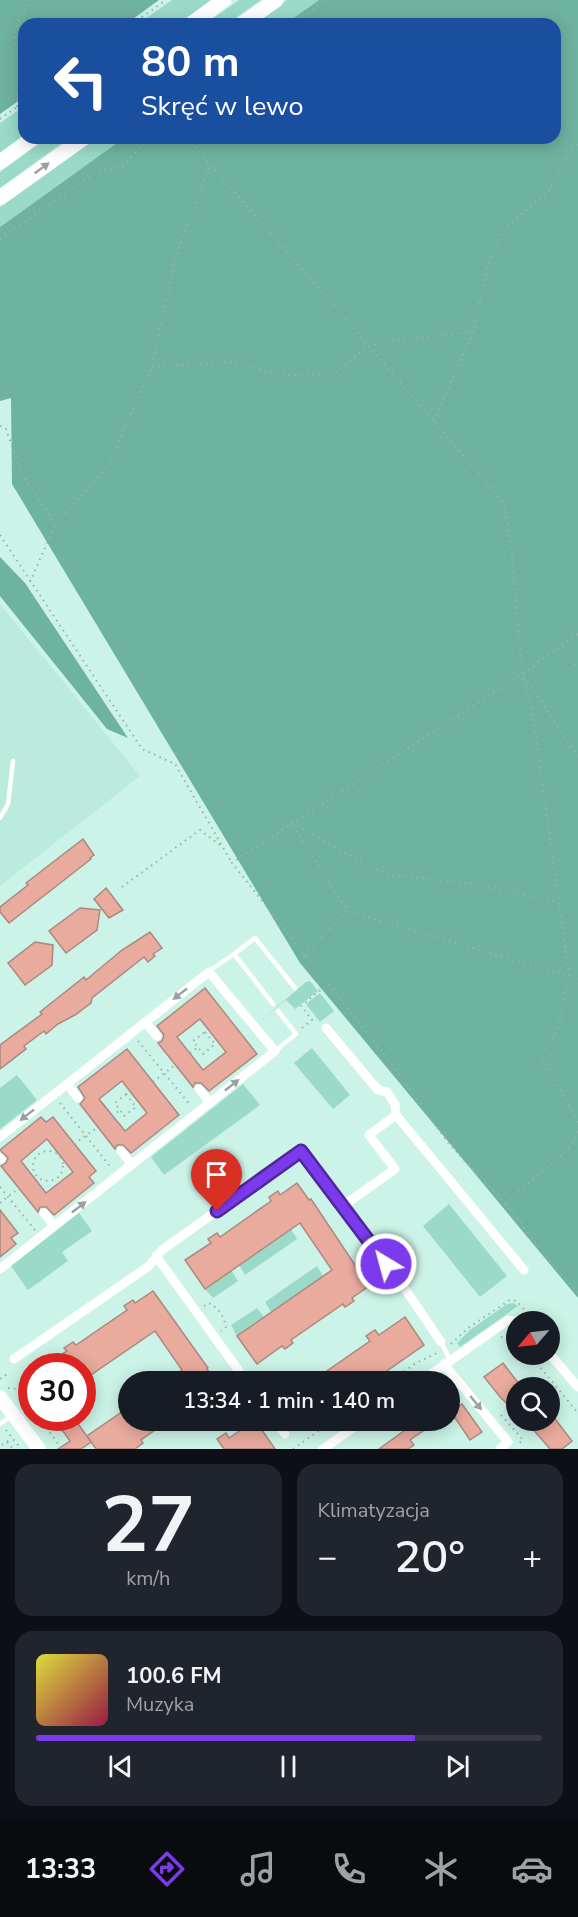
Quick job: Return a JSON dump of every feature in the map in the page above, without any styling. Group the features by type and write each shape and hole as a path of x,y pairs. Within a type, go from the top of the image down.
{"main road":[{"path":"199,18 224,0"},
{"path":"250,18 276,0"},
{"path":"0,162 25,144"},
{"path":"0,198 76,144"}],"street":[{"path":"0,1137 209,972 274,1051 0,1269"},
{"path":"145,1022 157,1036"},
{"path":"326,1028 378,1090 387,1092 395,1104 396,1115 524,1270"},
{"path":"67,1084 78,1098"},
{"path":"199,1089 210,1103"},
{"path":"343,1206 395,1168 369,1135 396,1115"},
{"path":"121,1151 132,1165"},
{"path":"14,1359 149,1266 162,1250 301,1151 405,1289 443,1345"},
{"path":"44,1213 54,1226"},
{"path":"156,1256 239,1371"},
{"path":"435,1371 506,1323"},
{"path":"447,1362 508,1442 500,1449"},
{"path":"559,1365 578,1387"},
{"path":"3,1392 14,1414 39,1449"},
{"path":"323,1449 348,1431"}],"lane":[{"path":"0,818 8,804 13,761"},
{"path":"209,972 255,938 295,988"},
{"path":"234,954 273,1004"},
{"path":"274,1051 296,1034 278,1011"},
{"path":"443,1345 447,1362"},
{"path":"1,1424 14,1414"}],"path":[{"path":"21,18 31,0"},
{"path":"140,18 166,0"},
{"path":"301,18 326,0"},
{"path":"18,23 14,30 18,53"},
{"path":"0,119 17,107 18,91"},
{"path":"0,239 96,172 123,166 143,144"},
{"path":"192,144 504,503 512,554 522,674 532,710 569,975 558,1029 541,1056 578,1122"},
{"path":"434,421 473,332 488,265 503,230 549,191 568,152 578,144"},
{"path":"30,582 55,525 110,464 152,367 175,259 210,164"},
{"path":"152,367 229,362 286,375 334,374 368,346 405,339 473,332"},
{"path":"0,426 6,429 21,473 55,525"},
{"path":"0,535 142,749 175,764 232,862 409,1086 449,1144 505,1203 553,1265 578,1292"},
{"path":"232,862 522,674 578,634"},
{"path":"555,650 578,667"},
{"path":"522,674 578,756"},
{"path":"292,823 370,867 390,875 464,882 558,902"},
{"path":"292,823 347,911 578,979"},
{"path":"122,887 200,830 222,846"},
{"path":"304,955 347,911"},
{"path":"296,1034 312,1020 301,1006 328,984"},
{"path":"205,1032 215,1044 203,1054 198,1047 193,1041 205,1032"},
{"path":"131,1033 196,1113"},
{"path":"209,1038 213,1035"},
{"path":"190,1053 198,1047"},
{"path":"153,1082 175,1065"},
{"path":"54,1094 118,1176"},
{"path":"126,1094 136,1107 124,1116 120,1110 114,1103 126,1094"},
{"path":"131,1100 134,1096"},
{"path":"112,1116 120,1110"},
{"path":"74,1144 98,1127"},
{"path":"505,1203 561,1156 575,1140 578,1130"},
{"path":"52,1151 59,1155 62,1166 57,1177 46,1180 35,1176 33,1161 38,1154 52,1151"},
{"path":"0,1187 40,1237"},
{"path":"0,1203 19,1188"},
{"path":"405,1371 510,1300 517,1301 525,1311"},
{"path":"215,1306 225,1320"},
{"path":"538,1365 578,1413"},
{"path":"0,1379 10,1372"},
{"path":"3,1392 18,1389"},
{"path":"1,1424 21,1449"},
{"path":"49,1431 62,1449"},
{"path":"293,1449 318,1431"},
{"path":"2,1445 12,1438"},
{"path":"7,1442 13,1449"}],"shaded area":[{"path":"0,0 159,0 134,18 18,18 18,101 0,114"},
{"path":"172,0 211,0 186,18 146,18"},
{"path":"239,0 261,0 236,18 214,18"},
{"path":"287,0 319,0 294,18 262,18"},
{"path":"319,0 578,0 578,1298 300,963 12,484 11,398 0,401 0,227 116,144 561,144 561,18 294,18"},
{"path":"18,110 18,140 0,153 0,123"},
{"path":"39,144 61,144 0,188 0,172"},
{"path":"88,144 116,144 0,227 0,207"},
{"path":"0,557 25,583 128,738 107,729 0,596"},
{"path":"0,604 140,776 0,886"},
{"path":"310,981 318,991 295,1009 286,1000 258,1023 306,982"},
{"path":"320,993 334,1011 320,1022 306,1004"},
{"path":"312,1048 350,1095 333,1109 294,1063"},
{"path":"17,1075 37,1100 0,1129 0,1088"},
{"path":"243,1084 260,1105 164,1175 151,1157"},
{"path":"449,1204 507,1276 480,1297 423,1226"},
{"path":"79,1213 92,1231 62,1252 68,1261 28,1290 11,1266"},
{"path":"291,1229 297,1239 245,1275 239,1265"},
{"path":"317,1266 323,1276 271,1312 265,1302"},
{"path":"231,1270 238,1281 213,1298 205,1289"},
{"path":"513,1303 518,1306 511,1311 506,1311 506,1314 460,1347 457,1343 470,1330 507,1304"},
{"path":"257,1308 264,1317 237,1336 231,1325"}],"building":[{"path":"83,839 94,855 91,859 9,923 0,912 0,907 28,885 26,883"},
{"path":"106,888 123,910 109,918 94,899"},
{"path":"80,908 100,910 97,930 66,953 49,931"},
{"path":"150,932 162,948 153,954 155,956 148,962 144,957 92,998 91,1003 46,1034 44,1031 24,1046 26,1049 0,1069 0,1045 42,1014 40,1012 84,977 86,980 122,950"},
{"path":"35,942 53,945 52,965 25,985 8,963"},
{"path":"205,988 257,1054 209,1091 201,1083 195,1083 193,1087 158,1043 162,1041 164,1035 157,1026","holes":["200,1019 226,1052 203,1070 177,1037"]},
{"path":"127,1049 179,1115 131,1153 123,1145 117,1145 115,1149 80,1104 85,1098 78,1087","holes":["122,1081 147,1113 125,1131 99,1099"]},
{"path":"41,1117 46,1122 53,1117 96,1171 89,1177 94,1183 54,1215 46,1207 40,1207 38,1212 1,1166 8,1158 0,1150","holes":["47,1139 73,1172 46,1193 21,1161"]},
{"path":"297,1183 309,1200 311,1199 369,1286 352,1298 354,1301 345,1307 343,1304 291,1340 293,1343 285,1349 282,1346 257,1364 237,1336 332,1270 300,1223 205,1289 185,1260 211,1243 208,1239 217,1233 220,1237 271,1201 269,1197 278,1191 280,1195"},
{"path":"0,1210 18,1233 11,1238 16,1244 0,1257"},
{"path":"153,1291 208,1371 181,1371 155,1331 96,1371 96,1353 64,1353 67,1351 64,1348 73,1342 76,1345 127,1310 124,1306 133,1300 135,1303"},
{"path":"405,1317 424,1345 387,1371 327,1371 370,1341 366,1336 375,1330 379,1335"},
{"path":"503,1363 514,1377 506,1377 506,1403 501,1398 484,1377"},
{"path":"462,1404 482,1432 470,1440 460,1425 460,1405"},
{"path":"118,1415 118,1431 154,1431 141,1440 143,1443 135,1449 96,1449 87,1436"},
{"path":"560,1425 572,1441 562,1449 550,1449 534,1431 560,1431"},
{"path":"63,1431 83,1431 91,1442 81,1449 58,1449 70,1441"},
{"path":"239,1431 263,1431 275,1449 224,1449 217,1439 226,1433 229,1438"},
{"path":"404,1431 423,1431 410,1440 414,1445 408,1449 379,1449"}],"route":[{"path":"217,1211 301,1151 386,1264"}]}
